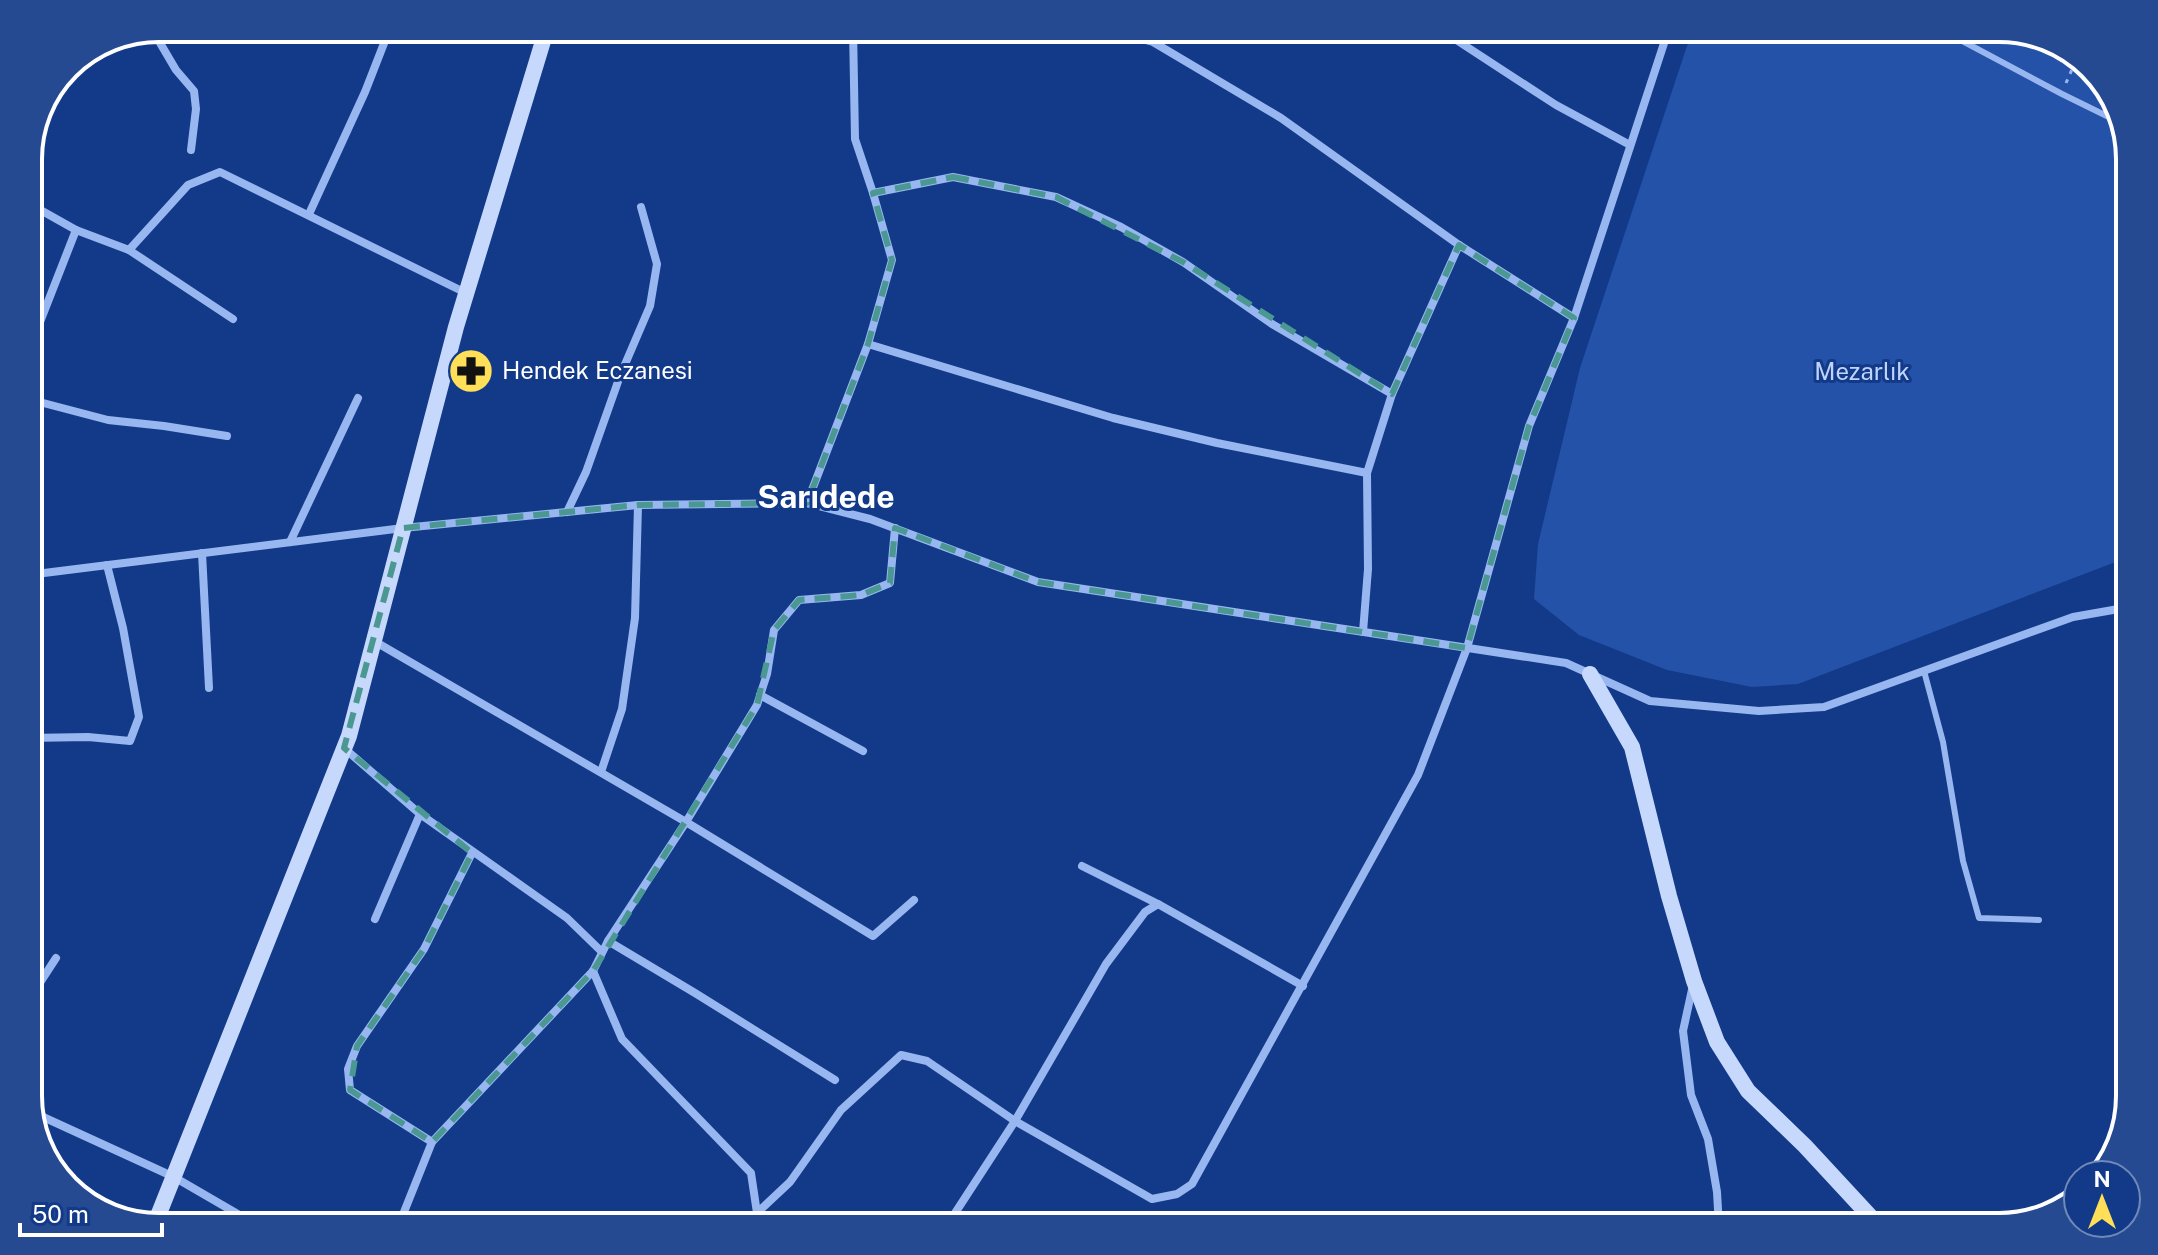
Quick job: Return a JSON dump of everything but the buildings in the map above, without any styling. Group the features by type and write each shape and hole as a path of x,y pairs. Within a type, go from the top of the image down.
{"main road":[{"path":"159,1213 344,748 466,293 543,42"},
{"path":"1590,674 1632,747 1669,896 1694,981 1717,1042 1748,1091 1867,1213"}],"street":[{"path":"159,42 176,70 194,91 196,109 191,150"},
{"path":"309,214 385,42"},
{"path":"807,503 868,344 892,260 855,139 853,42"},
{"path":"1153,42 1281,118 1459,245 1574,318"},
{"path":"1459,42 1556,105 1630,145"},
{"path":"757,1213 790,1182 841,1110 901,1055 927,1061 1015,1121 1152,1199 1177,1194 1192,1184 1418,775 1467,648 1529,426 1574,318 1664,42"},
{"path":"129,250 188,185 220,172 466,293"},
{"path":"873,193 953,177 1056,197 1121,227 1183,262 1272,324 1392,394"},
{"path":"567,512 586,472 620,376 650,306 657,264 641,207"},
{"path":"42,211 76,230 129,250 233,319"},
{"path":"42,317 76,230"},
{"path":"1363,632 1368,569 1367,473 1392,394 1459,245"},
{"path":"868,344 1113,418 1217,443 1367,473"},
{"path":"290,542 358,398"},
{"path":"42,403 108,420 227,436"},
{"path":"42,573 403,528 638,505 807,503 870,519 1038,582 1566,663 1650,701 1759,711 1824,707 2073,617 2116,609"},
{"path":"601,772 622,709 635,618 638,505"},
{"path":"404,1213 432,1142 593,971 608,941 686,822 757,705 767,674 774,630 799,600 861,595 890,583 895,528"},
{"path":"202,553 209,688"},
{"path":"42,738 88,737 130,741 139,717 123,628 107,565"},
{"path":"374,641 686,822 873,936 914,900"},
{"path":"760,695 863,751"},
{"path":"344,748 420,814 567,918 602,952"},
{"path":"375,919 420,814"},
{"path":"432,1142 350,1090 348,1069 357,1046 424,949 472,853"},
{"path":"1082,866 1158,904 1303,986"},
{"path":"955,1213 1015,1121 1106,964 1145,912 1158,904"},
{"path":"608,941 835,1080"},
{"path":"42,980 56,958"},
{"path":"593,971 622,1039 751,1173 757,1213"},
{"path":"1694,981 1683,1031 1691,1095 1708,1139 1718,1213"},
{"path":"44,1117 174,1177 236,1213"}],"lane":[{"path":"1964,42 2108,116"},
{"path":"1924,671 1943,742 1963,861 1979,918 2039,920"}],"path":[{"path":"2062,94 2073,68"}],"highlighted area":[{"path":"953,177 1056,197 1183,262 1392,394 1459,245 1574,318 1529,426 1467,648 1038,582 895,528 890,583 861,595 799,600 774,630 757,705 593,971 432,1142 350,1090 357,1046 424,949 472,853 344,748 403,528 638,505 807,503 868,344 892,260 873,193"}],"green space":[{"name":"Mezarlık","path":"1688,42 2014,43 2044,51 2070,66 2092,88 2110,121 2116,151 2116,563 1798,684 1752,687 1667,670 1579,635 1534,599 1538,544 1580,368"}],"place":[{"name":"Hendek Eczanesi","path":"471,371"}],"district":[{"name":"Sarıdede","path":"826,497"}]}
